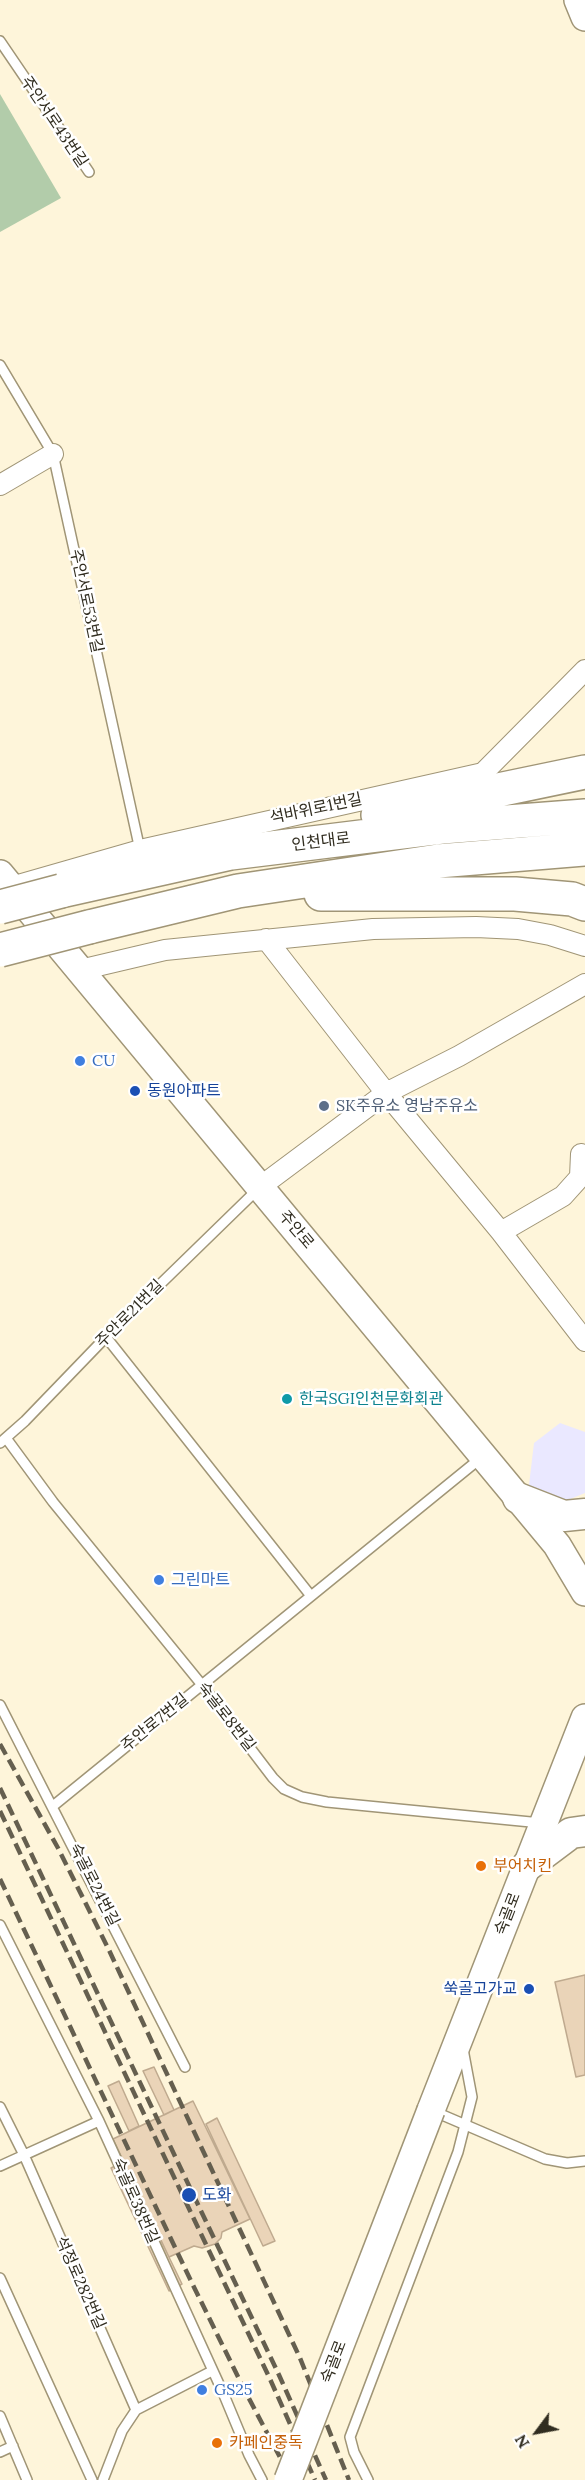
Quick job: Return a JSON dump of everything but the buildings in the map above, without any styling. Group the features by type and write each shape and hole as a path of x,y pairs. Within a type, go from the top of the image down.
{"highway":[{"path":"231,853 351,821 585,772"},
{"name":"인천대로","path":"4,889 61,891 231,853 442,827 585,816"},
{"path":"0,950 238,891 438,861 585,849"},
{"path":"238,891 355,895 516,894 572,899 585,904"}],"main road":[{"path":"578,0 585,17"},
{"name":"주안로","path":"4,889 80,970 519,1498 557,1545 585,1592"},
{"path":"519,1498 564,1516 585,1514"},
{"name":"숙골로","path":"288,2480 430,2110 585,1718"},
{"path":"527,1866 572,1833 585,1831"}],"street":[{"path":"0,485 53,454"},
{"name":"석바위로1번길","path":"4,889 140,850 483,773 585,670"},
{"path":"80,970 165,951 373,929 476,927 518,929 550,935 585,946"},
{"path":"266,939 386,1092 501,1232 585,1341"},
{"path":"260,1187 386,1092 459,1056 585,984"},
{"path":"501,1232 563,1196 580,1177 581,1154"}],"lane":[{"name":"주안서로43번길","path":"0,42 88,172"},
{"name":"주안서로53번길","path":"0,365 53,454 140,850"},
{"name":"주안로21번길","path":"3,1440 260,1187"},
{"path":"106,1337 311,1596"},
{"name":"숙골로8번길","path":"3,1440 284,1789 302,1797 327,1802 544,1823"},
{"name":"주안로7번길","path":"54,1806 483,1456"},
{"name":"숙골로24번길","path":"0,1705 54,1806 185,2067"},
{"name":"숙골로38번길","path":"0,1925 99,2121 262,2480"},
{"path":"368,2480 354,2452 350,2436 454,2163 466,2124 472,2097 460,2035"},
{"name":"석정로282번길","path":"0,2107 24,2155 136,2410"},
{"path":"430,2110 545,2158 567,2163 585,2161"},
{"path":"0,2166 99,2121"},
{"path":"0,2278 92,2480"},
{"path":"103,2480 122,2431 136,2410 212,2371"},
{"path":"0,2416 27,2480"},
{"path":"0,2452 13,2446"}],"shaded area":[{"path":"560,1423 585,1432 585,1493 553,1506 528,1493 534,1443"}],"green space":[{"path":"0,94 61,198 0,232"}],"railway":[{"path":"0,1744 58,1848 108,1948 300,2358 349,2480"},
{"path":"0,1788 279,2375 326,2480"},
{"path":"0,1811 270,2379 315,2480"},
{"path":"0,1879 191,2281 292,2480"}],"place":[{"name":"CU","path":"80,1061"},
{"name":"동원아파트","path":"135,1091"},
{"name":"SK주유소 영남주유소","path":"324,1106"},
{"name":"한국SGI인천문화회관","path":"287,1399"},
{"name":"그린마트","path":"159,1580"},
{"name":"부어치킨","path":"481,1866"},
{"name":"쑥골고가교","path":"529,1989"},
{"name":"도화","path":"189,2195"},
{"name":"GS25","path":"202,2390"},
{"name":"카페인중독","path":"217,2443"}]}
